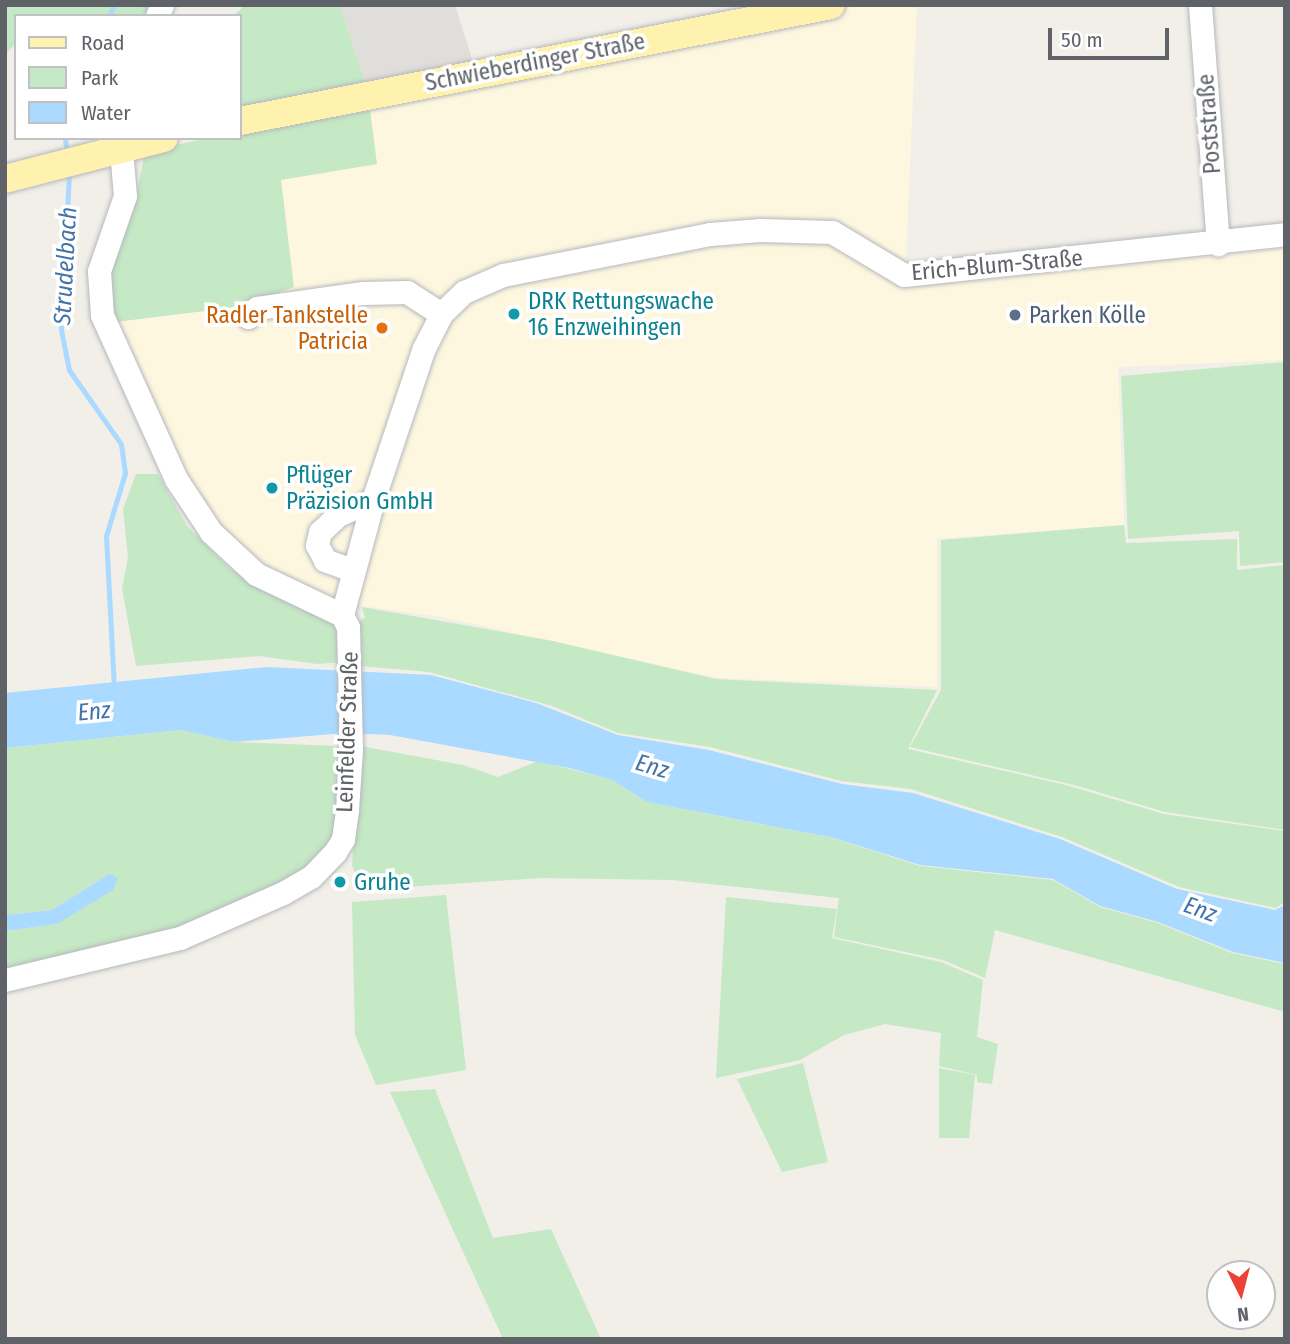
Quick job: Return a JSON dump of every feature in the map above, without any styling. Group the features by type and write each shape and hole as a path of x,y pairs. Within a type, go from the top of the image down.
{"main road":[{"name":"Schwieberdinger Straße","path":"242,121 831,5"},
{"path":"5,179 90,156 120,143 146,140"}],"street":[{"name":"Poststraße","path":"1200,5 1217,244"},
{"path":"120,143 125,196 98,289 102,316 142,410 176,479 226,549 289,593 342,615"},
{"name":"Erich-Blum-Straße","path":"342,615 373,500 424,348 441,314 464,292 503,275 747,231 832,232 904,275 1217,244 1285,234"},
{"path":"248,317 257,308 363,293 407,292 441,314"},
{"path":"352,570 325,560 317,545 320,532 338,515 373,500"},
{"name":"Leinfelder Straße","path":"5,980 180,938 311,877 343,839 351,749 351,662 350,636 342,615"}],"shaded area":[{"path":"340,5 455,5 474,65 365,82"},
{"path":"852,5 917,5 905,280 1285,238 1285,360 1118,367 1124,525 937,539 937,687 717,678 442,617 326,601 289,586 213,530 107,323 237,307 281,179 376,164 369,102"}],"green space":[{"path":"5,5 153,5 149,14 14,14 14,46 5,54"},
{"path":"245,5 340,5 365,82 242,107 242,14 235,14"},
{"path":"369,102 377,164 281,180 294,287 237,307 107,323 105,270 136,198 145,152 198,140 242,140 242,131"},
{"path":"1285,362 1285,562 1240,566 1239,531 1128,539 1121,376"},
{"path":"136,474 158,474 187,526 230,569 286,602 327,616 335,624 341,641 341,662 317,664 259,656 136,666 122,588 128,558 123,509"},
{"path":"1124,525 1126,543 1237,539 1237,570 1285,565 1285,830 1165,812 1074,785 910,747 941,690 941,540"},
{"path":"362,607 553,641 716,679 937,690 908,749 1066,785 1164,814 1285,831 1285,901 1276,908 1179,887 1062,837 911,789 841,781 710,747 618,733 552,706 429,672 360,666 353,625 365,618"},
{"path":"181,730 234,742 339,746 337,822 330,840 303,873 180,938 5,980 5,931 57,924 109,874 52,910 5,915 5,748"},
{"path":"360,746 463,765 498,777 538,761 612,780 647,802 833,838 920,866 1053,880 1100,907 1158,923 1232,953 1285,964 1285,1012 995,930 985,978 943,960 834,937 839,898 673,880 542,878 361,890 352,865"},
{"path":"446,895 466,1070 376,1085 355,1035 352,902"},
{"path":"726,897 837,909 832,938 941,962 983,980 977,1037 998,1044 992,1084 977,1082 977,1075 939,1066 941,1033 885,1024 844,1035 800,1060 716,1078"},
{"path":"803,1063 828,1162 782,1172 737,1079"},
{"path":"939,1068 975,1075 969,1138 939,1138"},
{"path":"435,1089 493,1238 551,1229 601,1339 503,1339 390,1092"}],"water":[{"name":"Enz","path":"267,667 431,675 536,703 618,735 709,750 842,784 913,793 1060,839 1177,889 1275,910 1285,905 1285,963 1233,952 1158,922 1100,906 1053,879 920,865 834,838 647,802 612,780 569,768 390,735 345,733 234,742 181,730 5,748 5,693"},
{"path":"109,874 118,878 113,890 57,924 5,931 5,915 52,910"}],"waterway":[{"name":"Strudelbach","path":"110,14 114,5"},
{"name":"Strudelbach","path":"65,140 67,156"},
{"name":"Strudelbach","path":"69,173 61,330 69,370 121,444 125,473 106,536 114,688"}],"place":[{"name":"DRK Rettungswache 16 Enzweihingen","path":"514,314"},
{"name":"Parken Kölle","path":"1015,315"},
{"name":"Radler Tankstelle Patricia","path":"382,328"},
{"name":"Pflüger Präzision GmbH","path":"272,488"},
{"name":"Gruhe","path":"340,882"}]}
